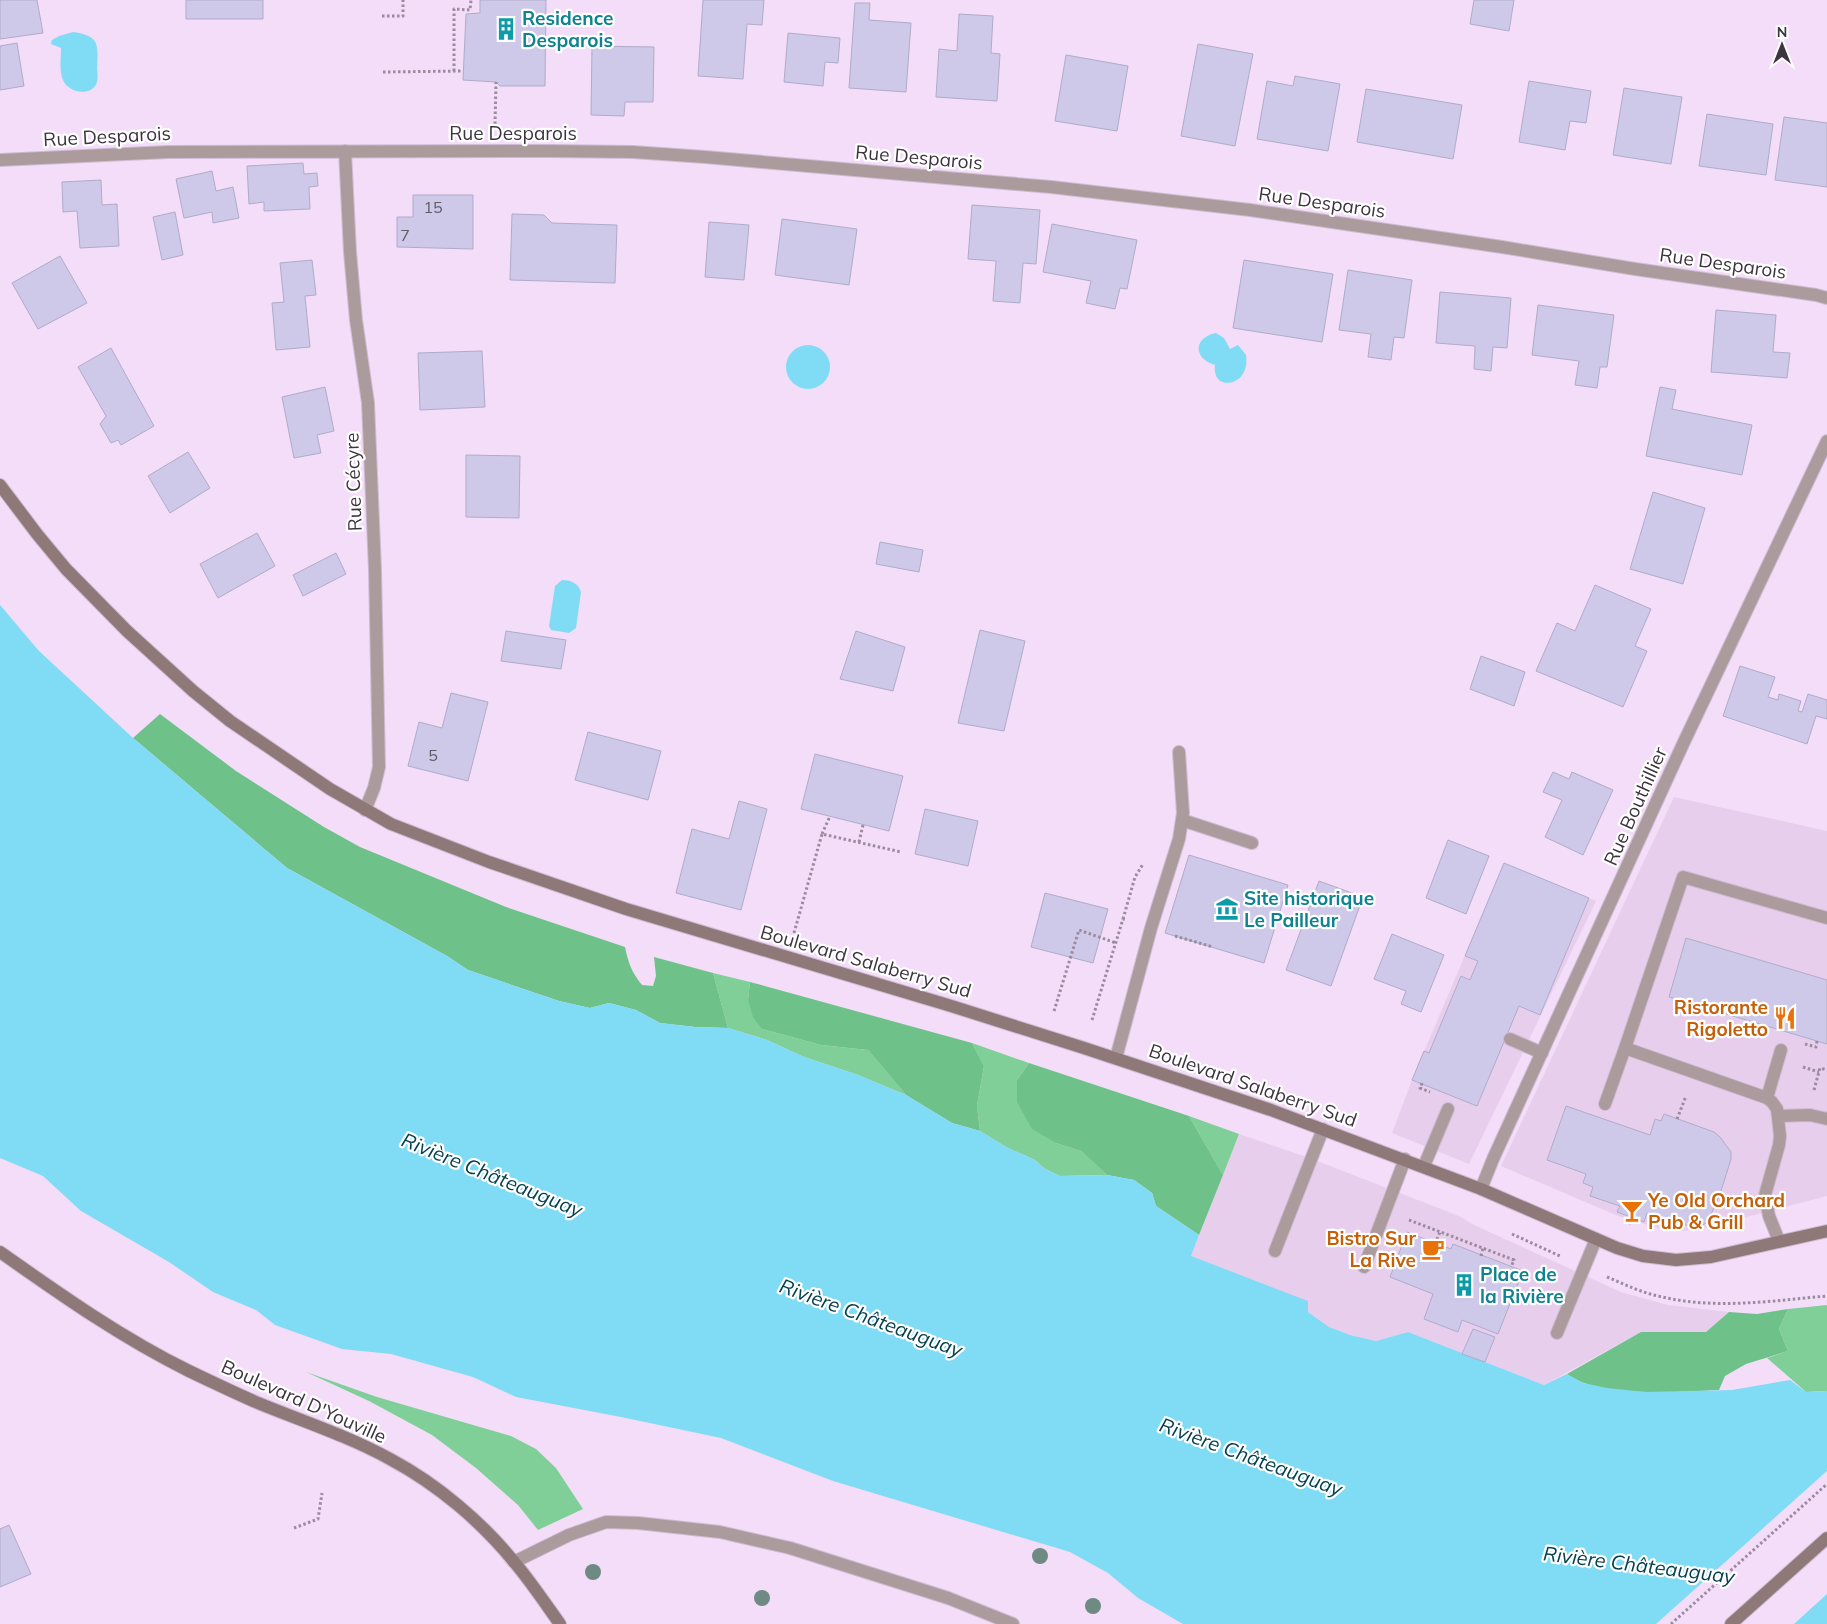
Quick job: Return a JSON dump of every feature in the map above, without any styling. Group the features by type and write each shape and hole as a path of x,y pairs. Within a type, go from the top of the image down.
{"street":[{"name":"Rue Cécyre","path":"345,151 350,252 356,320 368,403 375,570 379,767 374,788 365,810"},
{"name":"Rue Desparois","path":"0,160 168,152 633,152 1050,187 1250,210 1827,298"},
{"name":"Rue Bouthillier","path":"1481,1189 1493,1159 1684,744 1827,441"},
{"name":"Boulevard Salaberry Sud","path":"0,485 66,569 127,631 182,682 230,721 330,789 391,824 452,848 626,909 948,1005 1116,1058 1323,1129 1424,1166 1596,1239 1643,1256 1676,1260 1711,1257 1827,1231"},
{"path":"1116,1058 1151,928 1179,838 1182,820 1179,752"},
{"path":"1182,820 1252,843"},
{"path":"1605,1104 1684,877 1827,918"},
{"path":"1510,1039 1542,1053"},
{"path":"1625,1048 1767,1098 1772,1102 1778,1116 1779,1145 1765,1195 1769,1216 1778,1241"},
{"path":"1767,1098 1781,1050"},
{"path":"1424,1166 1448,1109"},
{"path":"1778,1116 1810,1115 1827,1119"},
{"path":"1275,1251 1323,1129"},
{"path":"1364,1267 1405,1159"},
{"path":"1557,1333 1596,1239"},
{"name":"Boulevard D'Youville","path":"0,1252 87,1312 188,1370 255,1402 342,1437 391,1460 423,1480 453,1502 485,1531 514,1562 560,1624"},
{"path":"514,1562 570,1535 606,1522 638,1523 720,1532 750,1537 809,1554 948,1598 1013,1624"},
{"path":"1731,1624 1827,1538"}],"path":[{"path":"382,16 403,16 403,0"},
{"path":"454,71 454,9 470,10 471,0"},
{"path":"383,72 463,71"},
{"path":"495,126 496,82"},
{"path":"786,958 822,834 830,816"},
{"path":"859,842 863,825"},
{"path":"822,834 901,852"},
{"path":"1092,1020 1136,877 1140,867 1146,860"},
{"path":"1123,919 1133,922"},
{"path":"1054,1011 1079,930 1116,943"},
{"path":"1174,936 1212,947"},
{"path":"1820,1068 1827,1070"},
{"path":"1677,1119 1685,1097"},
{"path":"1386,1211 1514,1260 1511,1267"},
{"path":"1629,1224 1631,1217"},
{"path":"1435,1244 1440,1232"},
{"path":"1508,1232 1561,1256"},
{"path":"1481,1256 1483,1248"},
{"path":"1600,1274 1658,1296 1701,1303 1761,1303 1827,1296"},
{"path":"1671,1624 1827,1484"},
{"path":"294,1528 318,1519 322,1493"}],"shaded area":[{"path":"1674,797 1827,831 1827,1196 1709,1227 1683,1231 1664,1230 1618,1216 1501,1166"},
{"path":"1504,863 1596,901 1469,1164 1392,1133 1412,1080"},
{"path":"1239,1134 1312,1159 1459,1216 1472,1224 1621,1292 1668,1305 1729,1312 1706,1332 1641,1332 1544,1385 1408,1332 1376,1341 1350,1335 1329,1327 1308,1312 1191,1256"}],"green space":[{"path":"160,714 236,771 324,827 360,847 506,907 625,947 631,967 642,985 653,986 656,976 654,957 713,973 728,1028 660,1023 636,1010 609,1003 590,1008 559,1001 468,970 447,956 287,868 133,738"},
{"path":"713,973 750,982 748,1000 762,1029 821,1045 868,1050 906,1095 858,1075 804,1057 767,1040 728,1028"},
{"path":"750,982 972,1043 984,1066 977,1106 980,1131 952,1123 906,1095 868,1050 821,1045 762,1029 753,1017 748,1000"},
{"path":"972,1043 1029,1063 1017,1080 1056,1143 1081,1151 1107,1175 1060,1176 1045,1169 1035,1160 1006,1147 980,1131 977,1106 984,1066"},
{"path":"1029,1063 1189,1116 1223,1175 1199,1235 1156,1206 1152,1193 1134,1180 1107,1175 1081,1151 1056,1143 1032,1129 1017,1102 1017,1080"},
{"path":"1189,1116 1239,1134 1223,1175"},
{"path":"1827,1305 1827,1391 1806,1392 1767,1358 1788,1351 1779,1329 1788,1309"},
{"path":"1788,1309 1779,1329 1788,1351 1746,1364 1725,1376 1719,1390 1650,1392 1615,1390 1584,1383 1567,1374 1641,1332 1706,1332 1729,1312 1757,1314"},
{"path":"306,1372 377,1397 511,1436 536,1449 556,1468 583,1509 538,1530 518,1505 476,1468 432,1435 369,1401"}],"water":[{"path":"73,32 93,39 97,47 97,82 91,89 82,92 73,90 65,84 60,64 61,48 51,44 52,40 59,36"},
{"path":"1216,333 1224,338 1230,349 1238,345 1246,355 1246,366 1243,374 1237,380 1224,382 1219,379 1215,374 1215,365 1203,358 1200,353 1200,343 1203,339"},
{"path":"804,345 812,345 824,351 830,367 824,383 812,389 804,389 792,383 786,371 786,363 792,351"},
{"path":"562,580 574,583 581,592 576,628 569,633 551,630 549,626 555,586"},
{"name":"Rivière Châteauguay","path":"0,605 39,651 133,738 287,868 447,956 468,970 559,1001 590,1008 609,1003 636,1010 660,1023 728,1028 767,1040 804,1057 858,1075 906,1095 952,1123 980,1131 1006,1147 1035,1160 1045,1169 1060,1176 1107,1175 1134,1180 1152,1193 1156,1206 1199,1235 1191,1256 1308,1301 1308,1312 1329,1327 1350,1335 1376,1341 1408,1332 1544,1385 1567,1374 1583,1383 1607,1388 1645,1392 1732,1390 1790,1380 1806,1392 1827,1391 1827,1624 1183,1624 1138,1598 1108,1573 1070,1552 833,1481 721,1438 516,1397 473,1377 391,1354 342,1349 275,1325 256,1310 213,1292 169,1262 81,1211 43,1176 0,1158"}],"pier":[{"path":"1827,1471 1827,1594 1794,1624 1656,1624"}],"building":[{"path":"0,0 37,0 43,33 0,39"},
{"path":"186,0 263,0 263,19 186,19"},
{"name":"Residence Desparois","path":"480,0 546,0 545,86 500,86 496,82 463,80 466,14 480,13"},
{"path":"703,0 764,0 762,25 747,24 743,79 698,76"},
{"path":"1474,0 1514,0 1509,31 1470,24"},
{"path":"855,3 870,3 869,20 911,23 906,92 849,88"},
{"path":"959,14 993,16 991,53 1000,54 997,101 936,97 939,49 957,51"},
{"path":"788,33 840,38 838,63 825,62 823,86 784,82"},
{"path":"17,43 24,86 0,90 0,46"},
{"path":"1198,44 1253,54 1235,146 1181,136"},
{"path":"592,46 654,47 653,102 625,102 624,116 591,115"},
{"path":"1066,55 1128,66 1117,131 1055,121"},
{"path":"1295,76 1340,84 1328,151 1257,139 1267,81 1293,86"},
{"path":"1529,81 1591,91 1586,123 1570,121 1565,150 1519,142"},
{"path":"1624,88 1682,97 1671,164 1613,155"},
{"path":"1366,89 1462,105 1453,159 1357,142"},
{"path":"1707,114 1773,124 1766,175 1699,166"},
{"path":"1784,117 1827,123 1827,187 1775,180"},
{"path":"303,163 304,174 317,173 318,186 309,187 310,209 264,211 264,202 249,204 247,166"},
{"path":"212,171 216,191 233,187 239,218 213,223 212,212 184,218 176,179"},
{"path":"101,180 102,205 117,204 119,246 80,248 77,211 63,212 62,182"},
{"path":"413,195 473,195 473,249 397,247 397,217 413,217"},
{"path":"972,205 1040,210 1036,264 1023,263 1020,303 993,301 996,261 968,259"},
{"path":"175,212 183,255 162,260 153,217"},
{"path":"512,214 544,215 552,223 617,225 615,283 510,280"},
{"path":"782,219 857,229 849,285 775,275"},
{"path":"709,222 749,225 744,280 705,277"},
{"path":"1052,224 1137,240 1127,289 1120,288 1115,309 1086,303 1091,281 1043,272"},
{"path":"60,256 87,303 38,329 12,283"},
{"path":"312,260 316,295 305,296 310,347 276,350 272,303 284,302 280,263"},
{"path":"1244,260 1333,274 1322,342 1233,328"},
{"path":"1348,270 1412,280 1404,338 1394,337 1391,360 1368,357 1371,334 1339,330"},
{"path":"1440,292 1511,298 1507,348 1493,347 1491,371 1474,369 1475,346 1436,343"},
{"path":"1538,305 1614,315 1607,367 1600,367 1597,388 1575,385 1579,361 1532,355"},
{"path":"1716,310 1776,315 1773,352 1790,353 1787,378 1711,372"},
{"path":"111,348 154,426 121,445 118,440 111,443 100,424 106,416 78,367"},
{"path":"482,351 485,407 420,410 418,353"},
{"path":"325,387 334,431 317,435 321,453 294,458 282,397"},
{"path":"1660,387 1676,390 1672,409 1752,425 1742,475 1646,456"},
{"path":"188,452 210,488 170,513 148,476"},
{"path":"466,455 520,456 519,518 466,517"},
{"path":"1653,492 1705,508 1683,584 1630,569"},
{"path":"257,533 275,566 218,598 200,564"},
{"path":"880,542 923,550 919,572 876,564"},
{"path":"336,553 346,574 303,596 293,575"},
{"path":"1595,585 1651,609 1635,646 1647,651 1623,707 1536,671 1557,623 1575,631"},
{"path":"980,630 1025,641 1004,731 958,723"},
{"path":"506,631 566,640 561,669 501,661"},
{"path":"856,631 905,647 893,691 840,679"},
{"path":"1481,656 1525,672 1514,706 1470,689"},
{"path":"1740,666 1775,677 1768,697 1778,700 1779,694 1801,701 1798,711 1802,712 1808,694 1827,700 1827,719 1816,716 1807,744 1723,716"},
{"path":"451,693 488,702 468,781 408,766 419,722 442,728"},
{"path":"588,732 661,751 648,800 575,780"},
{"path":"815,754 903,776 889,831 801,809"},
{"path":"1553,772 1569,779 1572,772 1613,790 1583,855 1545,837 1562,800 1543,792"},
{"path":"739,801 767,809 741,910 676,893 692,829 729,839"},
{"path":"925,809 978,821 968,866 915,854"},
{"path":"1448,840 1489,856 1466,914 1426,898"},
{"name":"Site historique Le Pailleur","path":"1189,855 1288,885 1264,963 1165,933"},
{"path":"1504,863 1589,898 1540,1015 1519,1006 1477,1106 1412,1080 1424,1051 1429,1053 1461,976 1470,980 1478,961 1465,956"},
{"path":"1319,881 1363,897 1331,986 1286,970"},
{"path":"1045,893 1108,909 1093,963 1031,947"},
{"path":"1392,934 1444,955 1421,1012 1401,1004 1406,991 1374,979"},
{"path":"1686,938 1827,980 1827,1044 1669,997"},
{"path":"1566,1106 1650,1135 1655,1119 1661,1121 1664,1114 1714,1132 1731,1152 1731,1159 1720,1194 1708,1221 1703,1225 1683,1225 1647,1213 1644,1222 1617,1212 1620,1206 1590,1196 1593,1187 1583,1183 1586,1174 1547,1160"},
{"name":"Place de la Rivière","path":"1407,1232 1451,1249 1453,1244 1523,1271 1498,1334 1462,1320 1458,1332 1424,1319 1433,1294 1390,1277"},
{"path":"1473,1329 1495,1337 1485,1362 1462,1354"},
{"path":"9,1525 31,1574 0,1587 0,1529"}],"place":[{"name":"Residence Desparois","path":"506,29"},
{"name":"Site historique Le Pailleur","path":"1227,909"},
{"name":"Ristorante Rigoletto","path":"1785,1018"},
{"name":"Ye Old Orchard Pub & Grill","path":"1632,1211"},
{"name":"Bistro Sur La Rive","path":"1433,1249"},
{"name":"Place de la Rivière","path":"1464,1285"}]}
